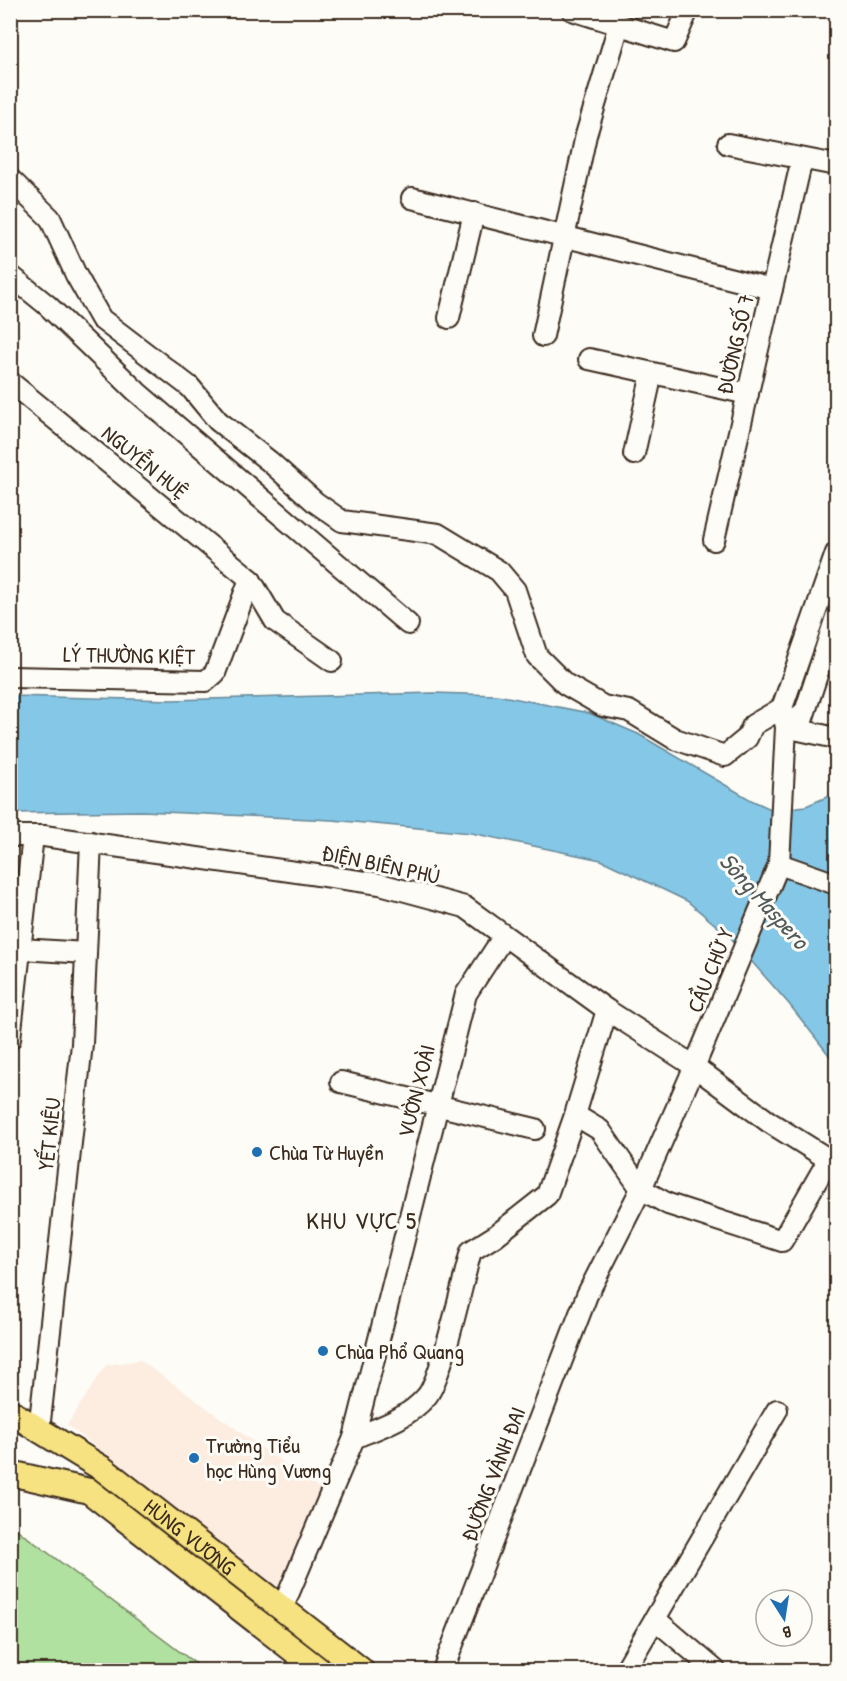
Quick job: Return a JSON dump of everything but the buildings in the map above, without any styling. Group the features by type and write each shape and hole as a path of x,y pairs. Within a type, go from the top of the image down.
{"main road":[{"name":"HÙNG VƯƠNG","path":"10,1412 103,1469 361,1671"},
{"path":"89,1491 103,1469"},
{"name":"HÙNG VƯƠNG","path":"10,1473 89,1491 319,1671"}],"street":[{"path":"573,10 674,42 688,10"},
{"path":"543,336 586,135 619,25"},
{"path":"729,144 837,165"},
{"name":"ĐƯỜNG SỐ 7","path":"714,540 802,159"},
{"path":"10,178 50,218 76,275 101,319 190,387 218,421 269,461 315,502 342,520 438,534 499,571 515,591 537,656 565,684 603,706 628,711 675,739 725,756 747,738 753,725 803,713"},
{"path":"412,198 772,289"},
{"path":"449,318 474,213"},
{"path":"10,275 47,305 137,392 408,624"},
{"path":"589,359 748,394"},
{"path":"634,454 652,373"},
{"name":"NGUYỄN HUỆ","path":"10,382 250,579 275,621 332,661"},
{"name":"CẦU CHỮ Y","path":"641,1189 779,864 784,717 837,553"},
{"name":"LÝ THƯỜNG KIỆT","path":"10,677 206,681 215,673 250,579"},
{"path":"837,617 799,730 837,738"},
{"name":"ĐIỆN BIÊN PHỦ","path":"10,836 92,842 380,884 465,907 607,1010 695,1065 769,1122 833,1161"},
{"path":"10,1039 33,836"},
{"name":"YẾT KIÊU","path":"39,1430 82,1044 92,842"},
{"path":"779,864 837,884"},
{"name":"VƯỜN XOÀI","path":"282,1609 354,1438 466,994 504,936"},
{"path":"21,949 86,953"},
{"path":"354,1438 398,1420 428,1396 442,1358 471,1251 495,1236 547,1195 575,1115 607,1010"},
{"path":"341,1082 437,1107 536,1129"},
{"path":"575,1115 600,1130 641,1189 668,1204 782,1241 833,1161"},
{"name":"ĐƯỜNG VÀNH ĐAI","path":"443,1671 587,1295 641,1189"},
{"path":"625,1671 777,1410"},
{"path":"656,1620 715,1671"}],"shaded area":[{"name":"Trường Tiểu học Hùng Vương","path":"140,1360 324,1492 282,1590 67,1425 106,1365"}],"green space":[{"path":"11,1525 204,1670 11,1670"}],"water":[{"name":"Sông Maspero","path":"434,693 497,695 589,713 638,734 751,800 773,810 806,806 836,793 836,1064 789,1004 731,938 687,901 601,860 471,833 332,820 142,811 11,813 11,696 172,700"}],"place":[{"name":"Chùa Từ Huyền","path":"257,1152"},
{"name":"Chùa Phổ Quang","path":"323,1351"},
{"name":"Trường Tiểu học Hùng Vương","path":"194,1458"}],"district":[{"name":"KHU VỰC 5","path":"362,1221"}]}
